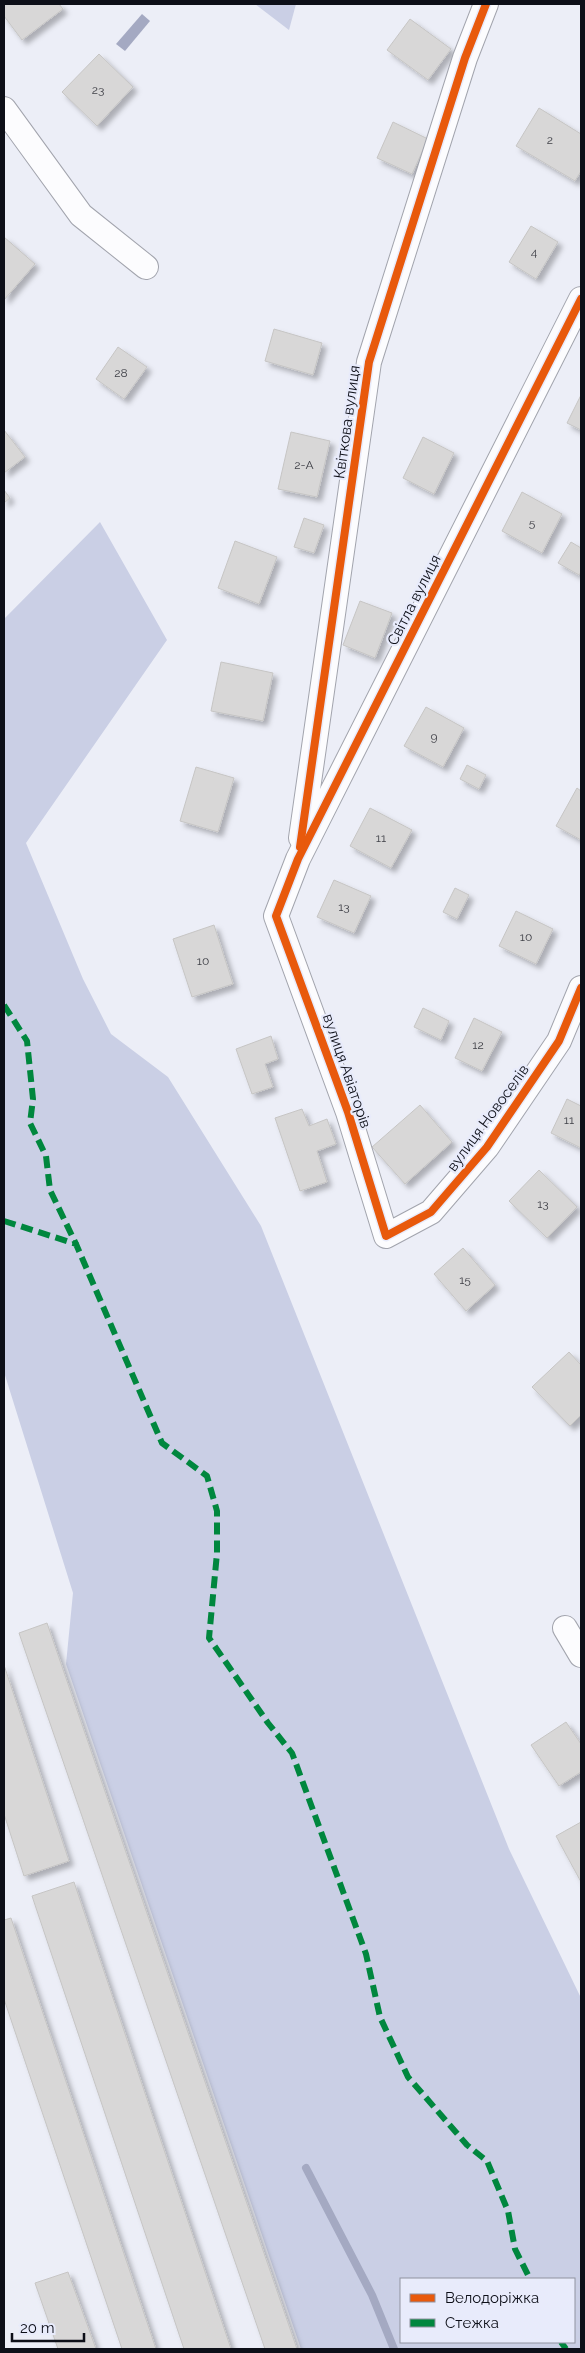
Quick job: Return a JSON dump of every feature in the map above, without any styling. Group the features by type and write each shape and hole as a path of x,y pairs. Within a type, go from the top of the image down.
{"street":[{"name":"Квіткова вулиця","path":"298,859 369,362 465,58 486,4"},
{"path":"4,109 81,215 146,267"},
{"name":"Світла вулиця","path":"276,916 298,859 581,299"},
{"name":"вулиця Авіаторів","path":"276,916 348,1112 386,1236"},
{"name":"вулиця Новоселів","path":"386,1236 431,1212 487,1147 559,1041 581,988"},
{"path":"565,1628 581,1654"}],"shaded area":[{"path":"255,4 296,4 289,30"},
{"path":"142,14 150,21 125,51 116,44"},
{"path":"100,522 167,640 26,843 83,979 111,1034 168,1077 261,1226 509,1849 581,1998 581,2349 301,2349 66,1664 73,1593 4,1372 4,619"}],"building":[{"path":"4,4 59,4 63,9 22,40 4,16"},
{"path":"410,19 451,49 428,80 387,50"},
{"path":"99,54 133,87 97,126 62,92"},
{"path":"539,108 581,134 581,171 575,181 516,146"},
{"path":"393,122 428,139 412,174 377,158"},
{"path":"531,226 558,242 536,279 509,262"},
{"path":"4,237 35,264 4,300"},
{"path":"274,329 322,343 313,375 265,361"},
{"path":"118,347 147,367 124,399 96,379"},
{"path":"581,395 581,430 567,423"},
{"path":"4,430 25,457 4,473"},
{"path":"291,432 330,441 317,497 278,489"},
{"path":"423,437 454,453 434,494 403,478"},
{"path":"4,490 10,498 4,503"},
{"path":"522,492 562,514 542,553 502,531"},
{"path":"304,518 324,525 314,553 294,547"},
{"path":"235,541 277,557 259,604 218,588"},
{"path":"571,542 581,548 581,572 579,575 558,563"},
{"path":"360,601 392,613 375,658 343,645"},
{"path":"221,662 273,673 263,721 211,711"},
{"path":"426,707 464,728 443,767 404,746"},
{"path":"467,765 486,775 479,789 460,779"},
{"path":"196,767 234,778 218,832 180,821"},
{"path":"577,788 581,791 581,840 556,826"},
{"path":"370,808 412,830 391,868 350,846"},
{"path":"334,880 371,896 354,933 317,917"},
{"path":"455,888 469,895 457,919 443,912"},
{"path":"516,911 553,929 536,964 499,946"},
{"path":"214,925 233,984 192,997 173,939"},
{"path":"423,1008 449,1021 441,1040 414,1027"},
{"path":"474,1018 502,1032 482,1071 455,1058"},
{"path":"271,1036 278,1059 265,1064 273,1087 252,1094 236,1049"},
{"path":"567,1099 581,1106 581,1148 551,1133"},
{"path":"420,1105 452,1142 405,1184 372,1147"},
{"path":"302,1109 309,1126 327,1119 336,1144 317,1151 327,1182 300,1191 275,1118"},
{"path":"539,1170 577,1207 547,1238 509,1201"},
{"path":"463,1248 495,1285 466,1311 434,1274"},
{"path":"569,1352 581,1365 581,1415 570,1426 532,1387"},
{"path":"47,1623 297,2349 265,2349 19,1633"},
{"path":"4,1665 69,1861 24,1876 4,1814"},
{"path":"566,1722 581,1744 581,1772 559,1786 531,1745"},
{"path":"581,1822 581,1882 556,1836"},
{"path":"74,1882 231,2349 184,2349 32,1896"},
{"path":"11,1918 156,2349 122,2349 4,1999 4,1920"},
{"path":"68,2272 96,2349 58,2349 35,2283"}],"waterway":[{"path":"306,2168 372,2295 394,2349"}],"marked path":[{"path":"4,1005 27,1041 33,1099 30,1123 46,1156 50,1190 76,1244"},
{"path":"4,1221 76,1244 162,1443 207,1476 217,1511 217,1553 209,1638 268,1723 292,1753 366,1954 380,2017 408,2077 467,2145 487,2161 508,2211 515,2249 530,2278"},
{"path":"562,2343 566,2349"}],"cycle path":[{"path":"300,847 369,362 465,58 486,4"},
{"path":"581,299 298,859 276,916 348,1112 386,1236 431,1212 487,1147 559,1041 581,988"}]}
